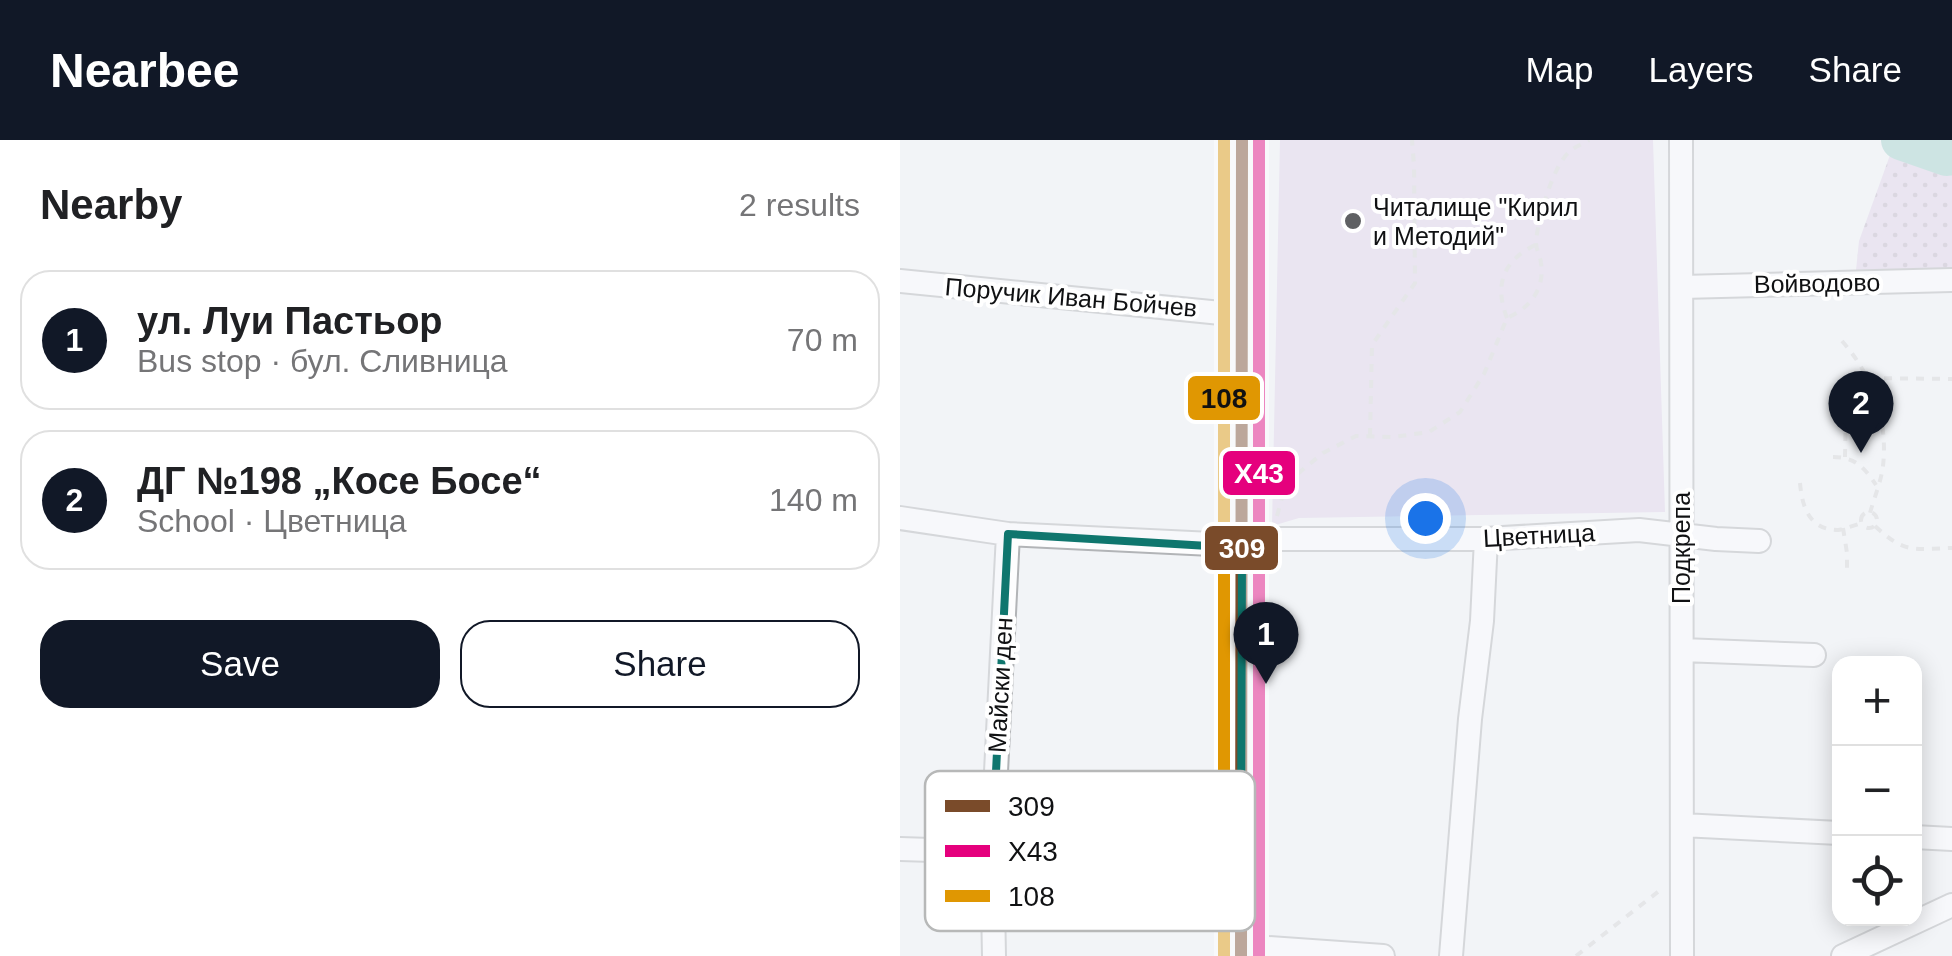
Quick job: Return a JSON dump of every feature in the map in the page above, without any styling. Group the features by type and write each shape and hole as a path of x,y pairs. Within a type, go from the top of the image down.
{"main road":[{"path":"1241,771 1242,140"}],"street":[{"name":"Подкрепа","path":"1681,140 1682,956"},
{"name":"Войводово","path":"1682,287 1952,280"},
{"name":"Поручик Иван Бойчев","path":"900,281 1241,315"},
{"name":"Цветница","path":"900,518 1008,534 1242,548 1269,540 1486,539 1640,530 1759,541"},
{"name":"Майски ден","path":"996,771 1008,534"},
{"path":"1451,956 1486,539"},
{"path":"1682,650 1814,655"},
{"path":"1682,826 1832,833"},
{"path":"1922,837 1952,838"},
{"path":"900,849 925,850"},
{"path":"1843,956 1952,905"},
{"name":"Майски ден","path":"994,931 994,956"},
{"path":"1240,951 1383,956"}],"path":[{"path":"1370,436 1372,345 1415,283 1412,140"},
{"path":"1269,540 1282,498 1295,476 1323,453 1356,436 1393,437 1429,432 1460,412 1484,374 1508,318 1532,302 1539,288 1541,258 1535,245 1551,183 1568,153 1590,140"},
{"path":"1508,318 1500,290 1504,275 1511,262 1535,245"},
{"path":"1842,341 1868,378 1882,416 1883,468 1870,513 1863,516 1862,523"},
{"path":"1868,378 1952,379"},
{"path":"1845,457 1846,402"},
{"path":"1832,457 1845,457 1861,465 1878,487"},
{"path":"1800,483 1802,506 1824,526 1836,530 1862,523"},
{"path":"1870,513 1876,517 1875,526"},
{"path":"1862,523 1868,528 1875,526"},
{"path":"1875,526 1910,550 1952,548"},
{"path":"1843,528 1847,574"},
{"path":"1576,956 1682,872"}],"highlighted area":[{"path":"1008,534 1242,548 1241,860 992,851"}],"shaded area":[{"path":"1280,140 1653,140 1665,512 1299,518 1272,526"},
{"path":"1894,144 1952,167 1952,268 1856,270 1859,241"}],"waterway":[{"path":"1901,140 1952,155"}],"transit line":[{"name":"108","path":"1224,140 1224,771"},
{"name":"309","path":"1241,771 1242,140"},
{"name":"X43","path":"1259,140 1259,956"},
{"name":"108","path":"1224,931 1224,956"},
{"name":"309","path":"1241,931 1241,956"}],"place":[{"name":"Читалище \"Кирил и Методий\"","path":"1353,221"},
{"name":"ДГ №198 „Косе Босе“","path":"1861,453"},
{"name":"ул. Луи Пастьор","path":"1266,684"}]}
